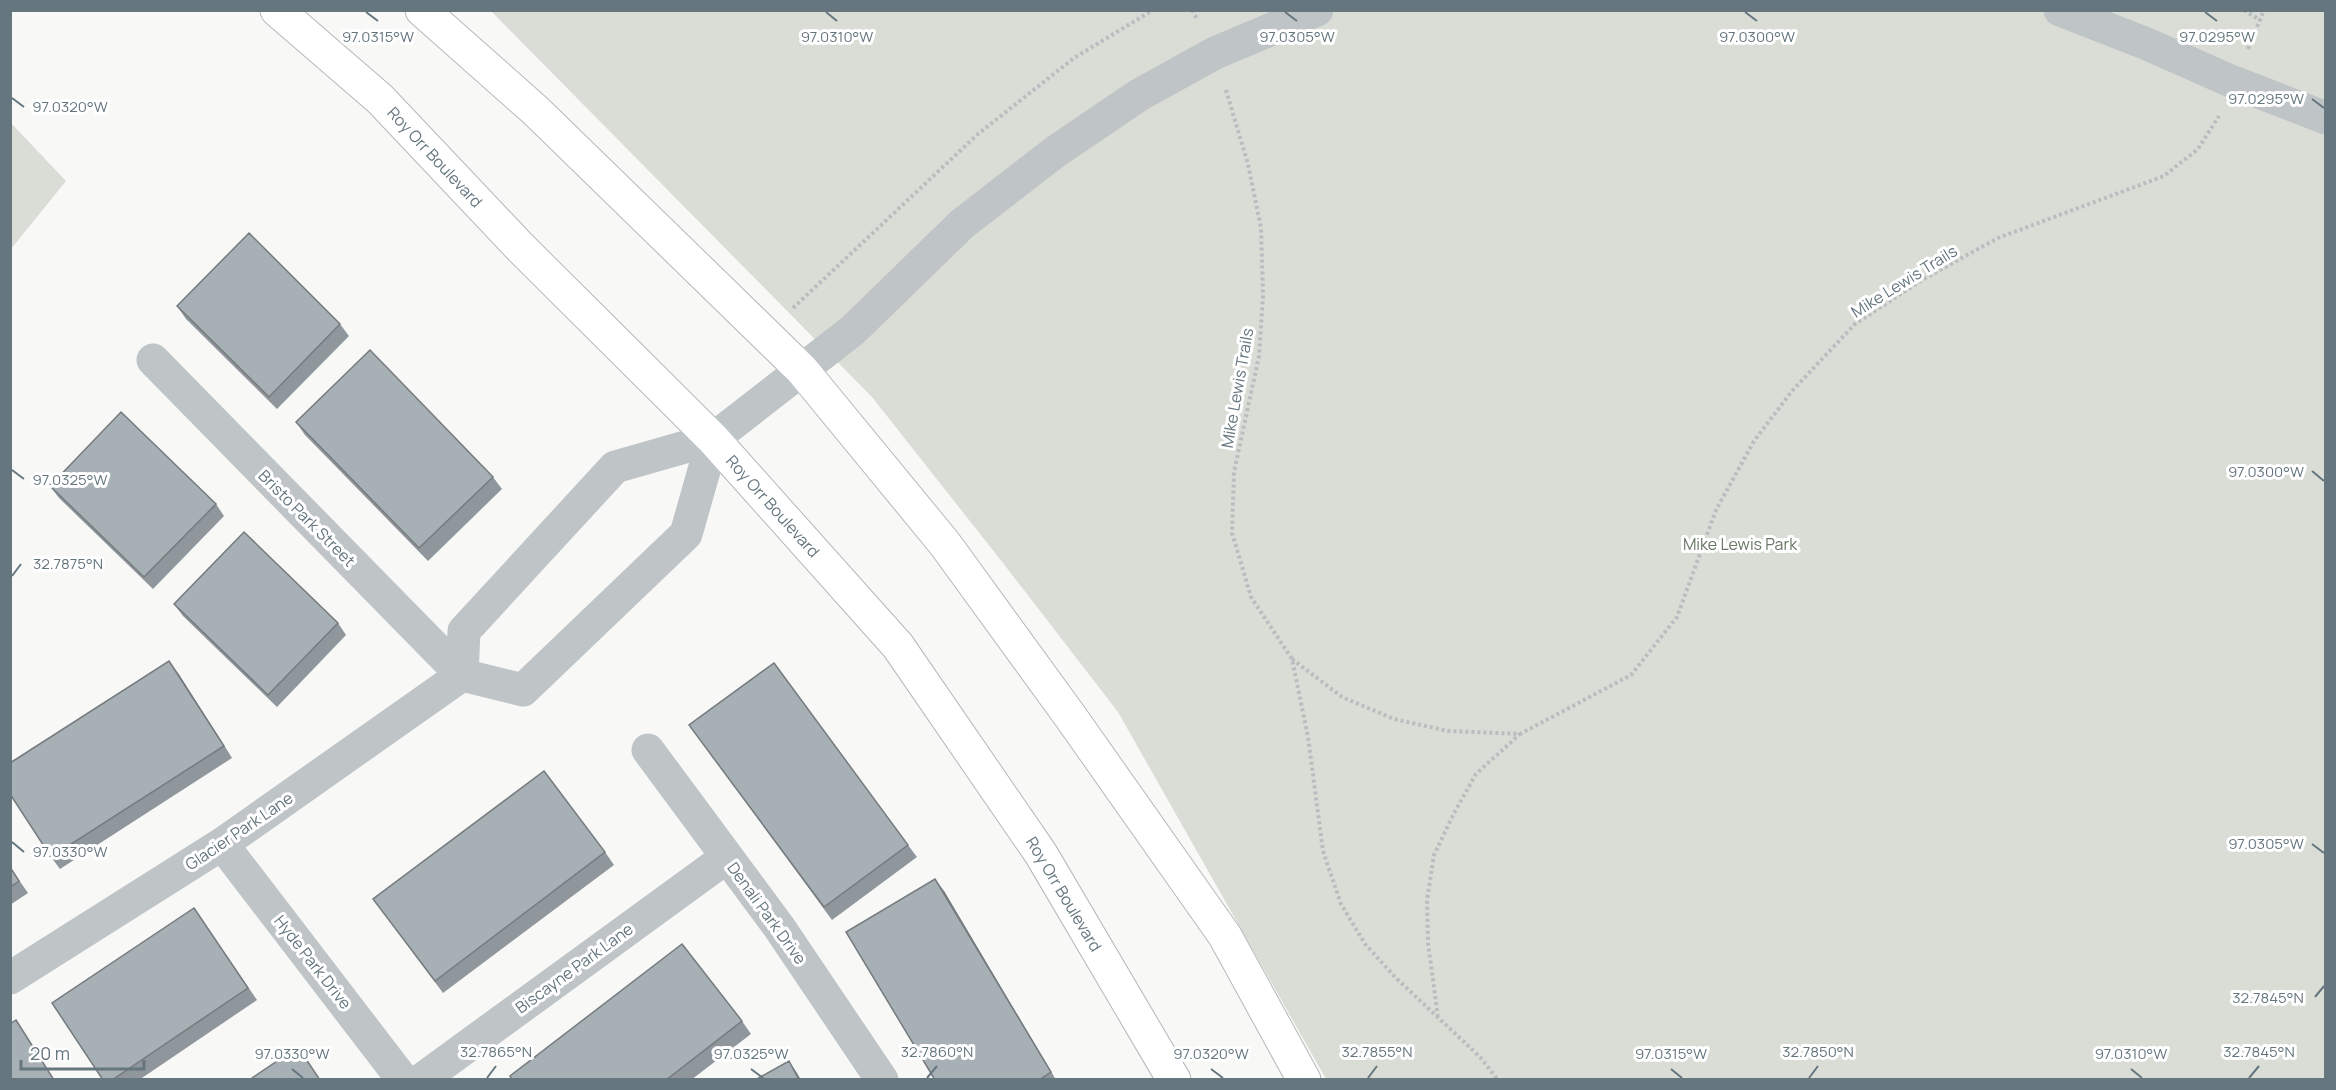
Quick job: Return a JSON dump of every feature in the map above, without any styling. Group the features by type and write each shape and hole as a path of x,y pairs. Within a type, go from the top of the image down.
{"main road":[{"name":"Roy Orr Boulevard","path":"278,10 380,99 520,247 713,439 898,646 1041,854 1174,1080"},
{"path":"422,10 535,110 802,370 945,544 1070,716 1225,936 1304,1080"}],"street":[{"path":"713,439 686,534 523,690 462,675 464,631 615,467 713,439 852,330 962,224 1055,152 1139,95 1215,53 1317,10"},
{"path":"2060,10 2325,118"},
{"name":"Bristo Park Street","path":"153,360 462,675"},
{"name":"Glacier Park Lane","path":"10,978 222,844 462,675"},
{"name":"Denali Park Drive","path":"648,750 778,927 882,1080"},
{"name":"Hyde Park Drive","path":"222,844 403,1080"},
{"name":"Biscayne Park Lane","path":"422,1080 727,857"}],"path":[{"path":"802,370 793,308 978,134 1074,58 1153,10"},
{"name":"Mike Lewis Trails","path":"1192,10 1215,53 1248,164 1261,228 1263,296 1259,356 1234,472 1232,533 1251,597 1292,659 1342,697 1394,719 1448,730 1520,734"},
{"path":"2244,10 2260,20"},
{"name":"Mike Lewis Trails","path":"1438,1017 1428,932 1427,900 1434,855 1476,774 1520,734 1631,675 1677,617 1716,510 1754,441 1792,391 1855,324 1922,280 1998,238 2164,176 2198,149 2216,122 2264,10"},
{"name":"Mike Lewis Trails","path":"1292,659 1308,737 1323,851 1341,904 1365,944 1396,978 1480,1057 1498,1080"}],"green space":[{"name":"Mike Lewis Park","path":"491,11 2325,11 2325,1079 1326,1079 1118,712 1003,563 872,397"},
{"path":"11,123 66,181 11,249"}],"building":[{"path":"249,233 340,324 269,397 177,306"},
{"path":"370,350 493,477 419,548 296,422"},
{"path":"121,412 216,504 144,577 50,486"},
{"path":"244,532 338,623 268,695 174,604"},
{"path":"169,661 224,746 51,857 10,794 10,763"},
{"path":"774,663 908,845 824,907 689,725"},
{"path":"544,771 605,852 435,981 373,899"},
{"path":"10,867 19,881 10,887"},
{"path":"935,879 1051,1072 1039,1080 935,1080 846,932"},
{"path":"194,908 248,988 112,1080 103,1080 52,1003"},
{"path":"682,944 742,1021 666,1080 512,1080 510,1076"},
{"path":"16,1020 54,1080 10,1080 10,1024"},
{"path":"298,1047 320,1080 249,1080"},
{"path":"789,1061 799,1080 755,1080"}]}
